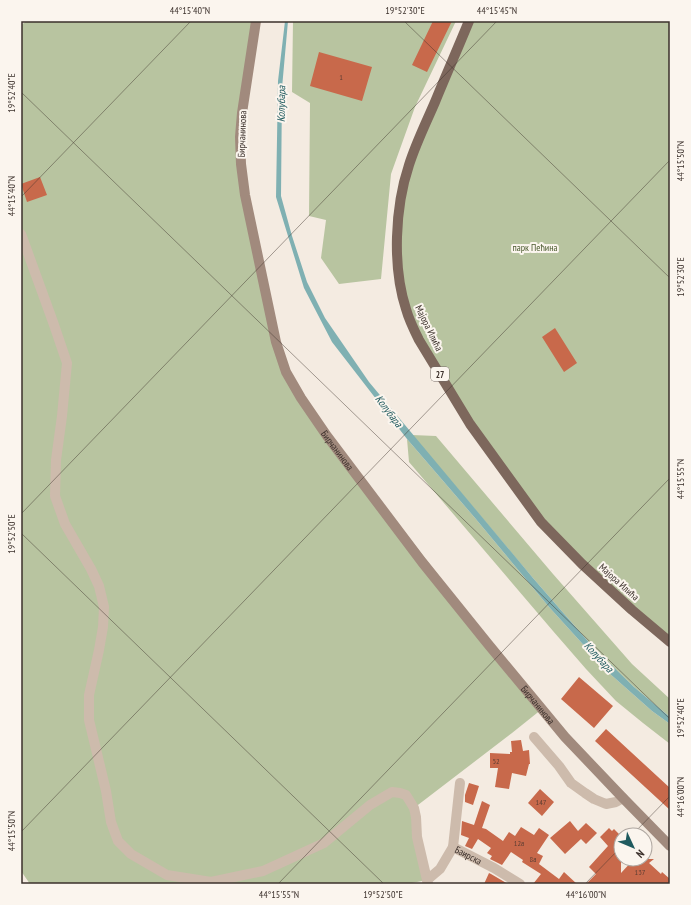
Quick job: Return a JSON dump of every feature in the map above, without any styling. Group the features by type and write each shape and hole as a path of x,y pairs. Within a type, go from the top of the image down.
{"main road":[{"name":"Бирчанинова","path":"256,21 242,113 240,138 241,164 245,195 276,342 286,372 301,398 327,436 422,562 488,644 565,737 622,798 670,846"},
{"name":"Мајора Илића","path":"469,21 415,149 405,181 398,216 397,253 400,282 406,308 419,340 470,423 541,522 582,564 632,610 670,642"}],"street":[{"path":"21,234 67,363 56,460 55,496 65,524 99,586 104,607 103,627 89,695 89,720 106,791 111,822 118,840 131,854 168,879 211,882 263,871 324,843 370,805 392,792 400,793 406,795 414,808 417,837 427,882"},
{"path":"534,737 559,766 571,783 585,793 606,804 616,802 622,798"},
{"path":"453,847 460,783"},
{"name":"Баирска","path":"427,882 440,869 453,847 494,868 520,884"}],"green space":[{"path":"27,21 256,21 241,164 276,342 301,398 542,709 414,808 427,880 407,884 30,884 21,871 21,25"},
{"path":"293,21 456,21 415,107 391,174 381,279 339,284 321,258 326,220 309,216 310,103 292,92"},
{"name":"парк Пећина","path":"470,21 670,21 670,642 557,539 470,424 405,308 398,254 406,179"},
{"path":"412,435 436,436 553,574 632,664 670,699 670,717 634,687 593,647"},
{"path":"407,439 549,607 609,673 652,711 670,724 670,744 616,701 553,631 409,462"}],"water":[{"name":"Колубара","path":"285,21 288,21 282,88 281,196 307,282 325,318 369,382 533,578 593,647 634,687 670,717 670,724 652,711 609,673 549,607 407,439 332,342 304,288 276,197 278,81"}],"building":[{"path":"433,21 452,21 427,72 412,65"},
{"path":"319,52 372,67 362,101 310,86"},
{"path":"40,177 47,195 27,202 21,184"},
{"path":"555,328 577,363 564,372 542,337"},
{"path":"579,677 613,706 594,728 561,699"},
{"path":"606,729 670,788 670,810 595,741"},
{"path":"521,740 523,751 529,750 530,764 526,776 512,773 509,789 495,787 498,768 490,768 490,753 510,754 510,752 512,752 511,741"},
{"path":"469,783 479,786 473,805 465,802 465,795"},
{"path":"540,789 554,802 542,816 528,803"},
{"path":"482,801 490,805 482,828 486,829 503,841 509,832 515,836 521,827 534,835 539,828 549,835 537,853 543,856 539,864 559,879 564,872 577,884 533,884 541,874 522,862 523,860 511,852 502,865 490,859 492,856 487,853 491,848 478,839 472,849 465,846 469,838 461,835 462,821 474,825"},
{"path":"570,821 578,831 586,823 597,833 586,844 581,839 565,854 550,838"},
{"path":"609,828 612,831 613,830 613,867 621,867 621,873 627,867 653,867 661,874 662,872 670,879 670,884 586,884 596,874 589,867 608,846 600,837"},
{"path":"489,873 491,874 508,884 484,884"}]}
